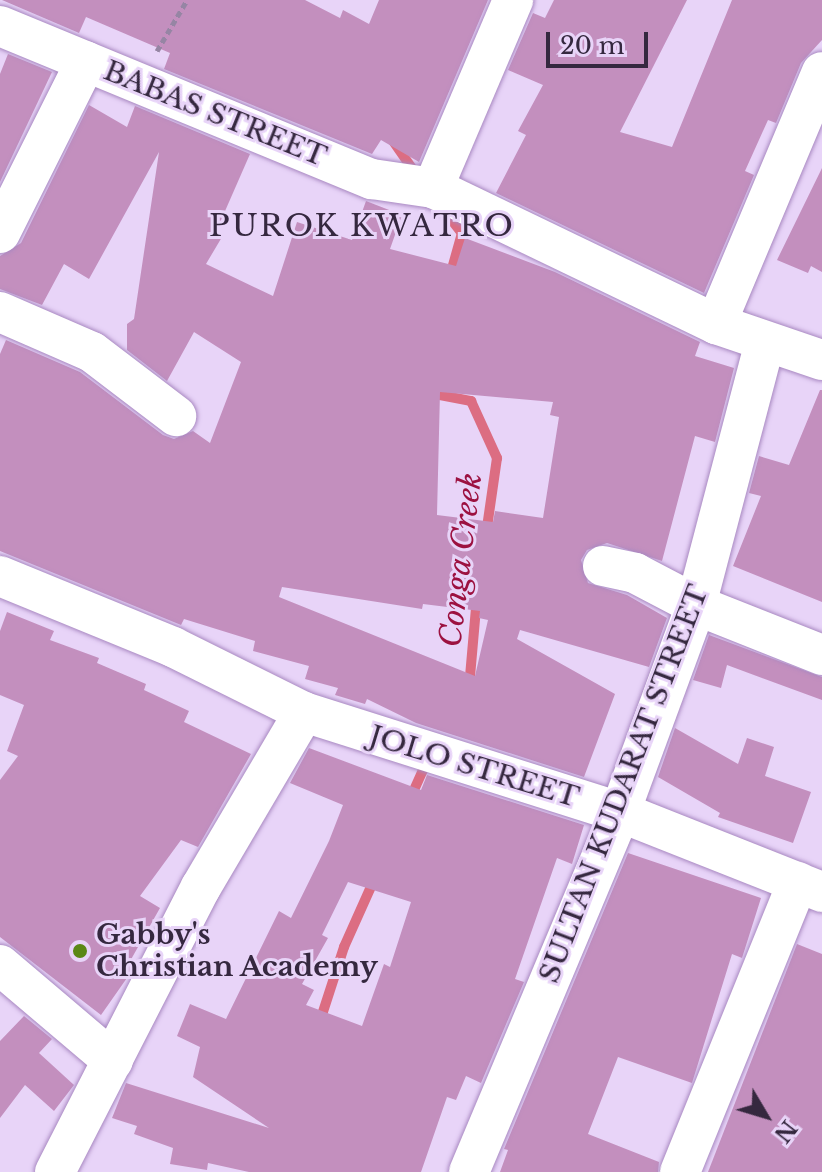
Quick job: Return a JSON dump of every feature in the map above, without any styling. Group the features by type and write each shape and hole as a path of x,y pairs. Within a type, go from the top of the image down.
{"street":[{"path":"423,187 513,0"},
{"name":"BABAS STREET","path":"0,26 372,179 423,187 716,324 822,360"},
{"path":"0,233 86,61"},
{"path":"716,324 822,72"},
{"path":"0,312 92,352 176,416"},
{"name":"SULTAN KUDARAT STREET","path":"469,1172 620,812 696,605 765,342"},
{"path":"603,566 635,573 696,605 822,655"},
{"name":"JOLO STREET","path":"0,576 173,647 304,712 620,812 810,887"},
{"path":"55,1172 201,887 304,712"},
{"path":"680,1172 810,887"},
{"path":"0,965 113,1061"}],"path":[{"path":"139,83 186,1"}],"building":[{"path":"2,0 305,0 340,18 343,10 369,24 379,0 488,0 419,162 381,140 372,154 164,69 170,53 86,17 79,33"},
{"path":"554,0 687,0 620,132 672,147 732,0 822,0 822,40 801,63 776,123 768,120 745,171 754,175 704,293 496,193 526,135 518,131 543,85 508,70 533,13 545,18"},
{"path":"8,54 52,72 0,182 0,74"},
{"path":"89,105 127,127 135,106 250,154 215,234 222,237 206,264 273,296 297,222 352,240 366,201 402,215 390,249 456,266 465,238 555,272 700,342 695,356 734,368 715,442 695,436 662,561 607,543 587,550 581,560 588,583 627,595 667,618 649,667 520,630 517,639 615,694 584,777 416,723 367,699 365,704 335,695 338,688 305,679 309,666 253,651 255,641 184,619 181,625 0,551 0,354 6,340 80,372 163,435 174,439 193,431 210,443 241,362 194,332 167,381 127,350 127,324 134,319 159,152 89,279 64,264 42,305 0,289 0,256 21,243","holes":["440,392 553,402 550,415 559,417 543,518 495,511 493,522 437,515","282,587 422,609 423,604 480,611 479,618 488,620 475,676 279,597"]},
{"path":"822,168 822,272 811,266 808,273 777,260"},
{"path":"820,390 822,602 733,566 761,496 749,493 759,456 789,465"},
{"path":"7,612 54,631 50,640 99,658 97,663 146,684 144,690 189,711 184,722 251,754 198,847 181,840 140,896 160,908 129,963 134,968 101,1015 0,937 0,780 18,756 7,751 24,705 0,695 0,631"},
{"path":"709,635 822,677 822,700 727,665 721,688 693,680"},
{"path":"675,728 738,764 747,738 774,747 765,776 811,792 793,843 718,817 720,813 658,777"},
{"path":"309,748 421,790 427,775 584,825 572,864 557,858 515,979 524,982 481,1083 466,1076 456,1100 447,1097 421,1172 249,1172 208,1163 207,1170 170,1164 173,1148 134,1134 137,1126 112,1118 126,1083 269,1128 193,1077 200,1047 177,1036 190,1004 226,1019 279,911 291,918 329,841 343,805 290,783","holes":["348,882 411,902 390,967 384,964 362,1026 306,1005 314,990 302,984 328,938 322,935"]},
{"path":"628,853 761,898 742,958 732,954 692,1083 618,1057 588,1134 659,1162 658,1172 500,1172 508,1150 504,1149"},
{"path":"797,944 822,954 822,1172 708,1172"},
{"path":"24,1016 52,1039 39,1053 74,1085 54,1111 25,1085 0,1118 0,1041"}],"waterway":[{"name":"Conga Creek","path":"393,141 416,174"},
{"name":"Conga Creek","path":"443,209 462,233 450,276"},
{"name":"Conga Creek","path":"443,379 440,395 471,401 497,458 486,534"},
{"name":"Conga Creek","path":"469,688 477,597"},
{"name":"Conga Creek","path":"410,799 427,761"},
{"name":"Conga Creek","path":"320,1021 344,947 374,880"}],"place":[{"name":"Gabby's Christian Academy","path":"80,951"}],"district":[{"name":"PUROK KWATRO","path":"362,226"}]}
